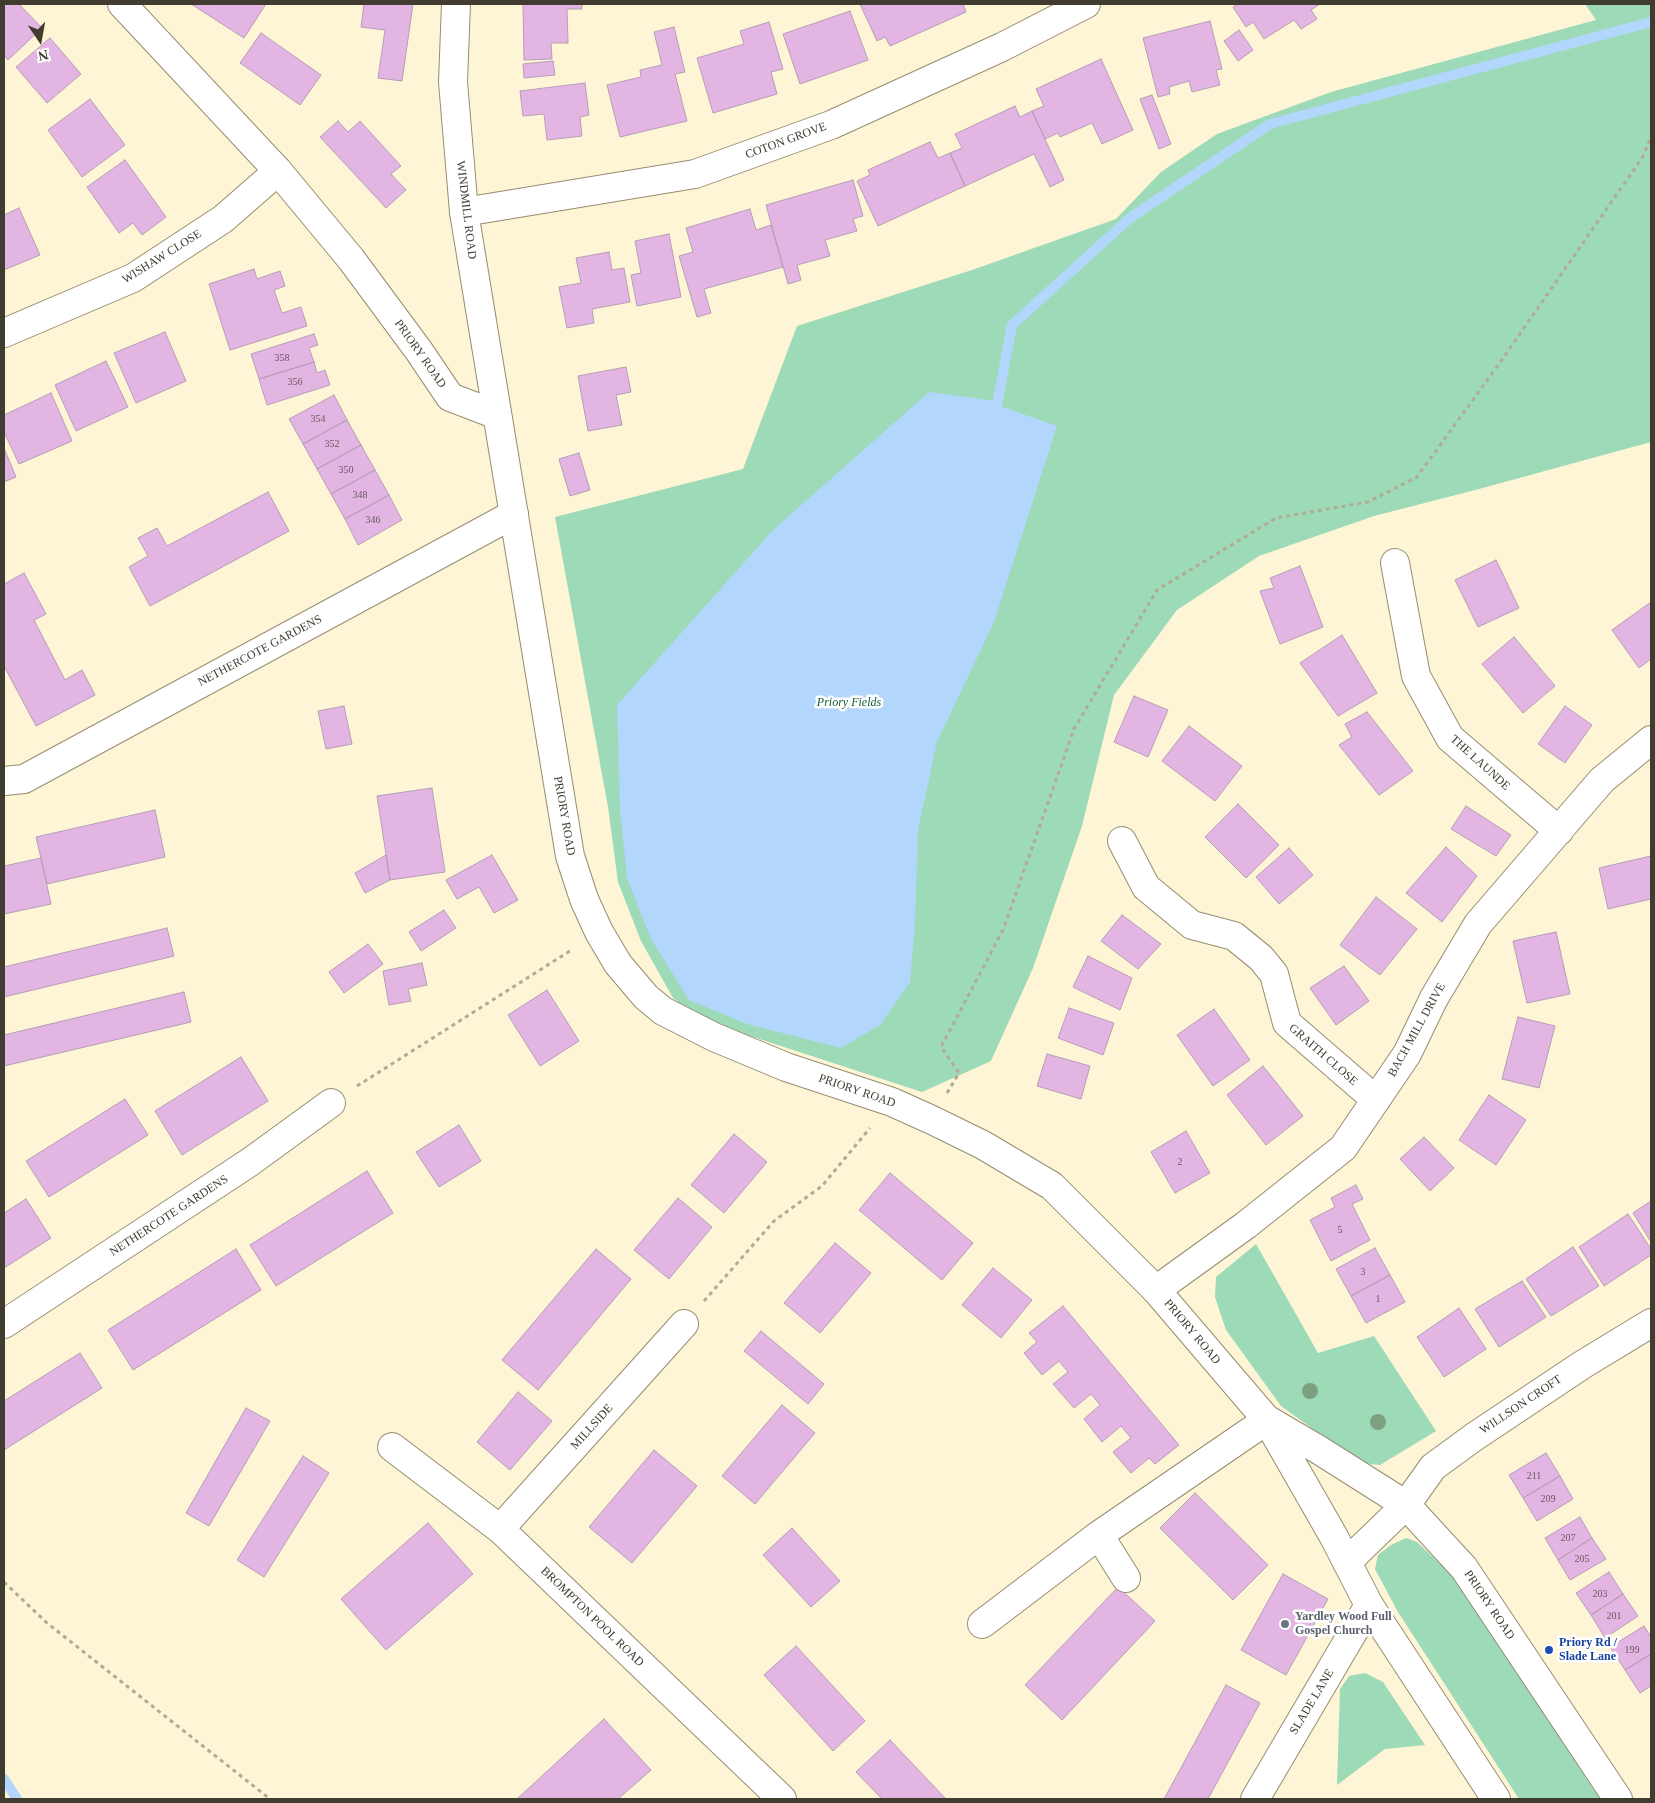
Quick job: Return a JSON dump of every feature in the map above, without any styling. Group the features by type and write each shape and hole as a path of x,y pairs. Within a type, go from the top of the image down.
{"street":[{"name":"PRIORY ROAD","path":"122,4 278,171 351,259 419,351 450,397 497,415 570,856 584,900 599,932 618,964 646,997 663,1011 714,1037 777,1063 892,1102 983,1145 1052,1186 1156,1290 1267,1420 1334,1537 1369,1605 1496,1799"},
{"name":"WINDMILL ROAD","path":"456,4 452,82 464,212 497,415"},
{"name":"COTON GROVE","path":"464,212 695,174 831,125 1002,47 1086,4"},
{"name":"WISHAW CLOSE","path":"4,334 133,278 223,219 278,171"},
{"name":"NETHERCOTE GARDENS","path":"4,782 24,779 514,514"},
{"name":"THE LAUNDE","path":"1395,563 1416,676 1450,738 1558,831"},
{"name":"BACH MILL DRIVE","path":"1156,1290 1261,1214 1343,1148 1407,1054 1434,998 1478,924 1602,780 1651,740"},
{"name":"GRAITH CLOSE","path":"1122,841 1146,887 1192,925 1234,936 1261,958 1274,974 1287,1023 1376,1100"},
{"name":"NETHERCOTE GARDENS","path":"4,1324 250,1162 331,1103"},
{"name":"WILLSON CROFT","path":"1347,1562 1406,1505 1434,1467 1474,1437 1582,1364 1651,1323"},
{"name":"MILLSIDE","path":"500,1529 684,1324"},
{"name":"PRIORY ROAD","path":"1267,1420 1319,1450 1406,1505 1464,1568 1618,1799"},
{"path":"982,1624 1099,1535 1267,1420"},
{"name":"BROMPTON POOL ROAD","path":"392,1447 500,1529 766,1794"},
{"path":"1099,1535 1126,1578"},
{"name":"SLADE LANE","path":"1255,1799 1369,1605"}],"path":[{"path":"932,1120 959,1073 941,1047 1003,930 1074,729 1157,590 1276,518 1368,502 1417,477 1501,361 1642,158 1651,138"},
{"path":"331,1103 599,932"},
{"path":"684,1324 774,1221 822,1186 892,1102"},
{"path":"4,1582 47,1623 270,1799"}],"green space":[{"name":"Priory Fields","path":"1585,4 1651,4 1651,442 1374,516 1259,556 1177,610 1114,695 1082,826 1033,968 991,1061 922,1092 701,1020 673,998 641,941 618,882 608,807 555,517 743,469 797,326 972,270 1116,219 1161,172 1217,134 1331,92 1596,20"},
{"path":"1256,1244 1318,1353 1374,1336 1436,1431 1380,1465 1360,1463 1281,1406 1226,1330 1215,1297 1216,1277"},
{"path":"1406,1538 1417,1542 1454,1577 1600,1799 1519,1799 1398,1612 1375,1569 1378,1555 1391,1545"},
{"path":"1365,1673 1383,1682 1425,1745 1385,1749 1337,1785 1340,1689 1349,1676"}],"water":[{"path":"929,392 996,401 997,405 1057,426 994,622 937,742 918,830 915,923 910,982 880,1025 841,1048 747,1024 689,1000 651,939 627,878 620,809 617,705 773,530"}],"building":[{"path":"4,4 19,4 42,28 8,60 4,55"},
{"path":"191,4 266,4 244,38"},
{"path":"364,4 413,4 402,81 378,78 385,30 361,27"},
{"path":"523,4 582,4 582,9 567,9 568,43 551,43 552,59 524,60"},
{"path":"860,4 963,4 966,12 890,46 885,37 877,41"},
{"path":"1238,4 1320,4 1311,10 1317,19 1301,29 1294,20 1264,39 1253,22 1246,27 1233,7"},
{"path":"850,11 868,60 800,84 783,34"},
{"path":"1210,21 1222,69 1216,70 1220,85 1192,92 1189,81 1169,87 1170,94 1158,97 1143,38"},
{"path":"769,22 783,69 771,72 777,94 713,113 697,58 744,44 740,31"},
{"path":"674,27 685,72 675,74 687,121 620,137 607,85 641,77 640,70 662,65 654,32"},
{"path":"1239,30 1253,50 1238,61 1224,41"},
{"path":"261,33 321,75 300,105 240,63"},
{"path":"50,38 81,74 47,103 16,67"},
{"path":"1101,59 1133,130 1102,144 1092,123 1060,137 1058,133 1045,139 1032,111 1044,106 1036,89"},
{"path":"553,61 555,75 524,78 523,64"},
{"path":"585,83 589,115 580,117 582,136 547,140 544,114 523,116 520,91"},
{"path":"1152,95 1171,144 1159,149 1140,99"},
{"path":"90,99 125,145 82,177 48,130"},
{"path":"1015,106 1020,117 1032,111 1064,180 1050,187 1034,154 965,186 950,153 962,148 955,134"},
{"path":"338,121 348,132 360,121 401,166 391,174 406,190 386,208 320,137"},
{"path":"930,142 938,158 950,153 965,186 878,226 857,181 870,175 868,170"},
{"path":"125,160 166,217 142,235 133,223 119,233 87,187"},
{"path":"853,180 863,216 853,219 857,231 825,240 830,256 797,265 801,280 788,284 766,205"},
{"path":"19,208 40,255 4,270 4,215"},
{"path":"750,209 756,230 771,225 783,267 704,289 711,313 697,317 679,256 693,252 686,228"},
{"path":"669,234 681,297 637,306 631,275 641,273 635,241"},
{"path":"609,252 612,270 624,268 630,302 592,309 594,323 567,328 559,287 581,283 576,258"},
{"path":"254,269 257,279 280,271 285,286 274,290 282,313 301,307 307,326 230,350 209,284"},
{"path":"165,332 186,381 136,403 114,353"},
{"path":"314,334 318,345 309,348 314,362 259,379 251,354"},
{"path":"106,361 128,407 76,431 55,385"},
{"path":"314,362 317,373 325,370 330,385 267,405 259,379"},
{"path":"626,367 631,392 616,395 622,425 588,431 578,376"},
{"path":"51,393 72,441 19,464 4,432 4,415"},
{"path":"334,395 347,420 303,444 289,419"},
{"path":"347,420 361,445 317,469 303,444"},
{"path":"361,445 375,470 331,494 317,469"},
{"path":"4,448 16,477 4,482"},
{"path":"579,453 590,490 570,496 559,459"},
{"path":"375,470 389,495 345,519 331,494"},
{"path":"268,492 289,531 150,606 129,567 148,556 138,538 157,528 167,546"},
{"path":"389,495 402,520 358,545 345,519"},
{"path":"1496,560 1519,608 1478,627 1455,580"},
{"path":"1300,566 1323,627 1280,644 1260,591 1274,588 1270,578"},
{"path":"24,573 46,614 34,620 65,680 82,670 95,695 36,726 4,666 4,584"},
{"path":"1651,602 1651,659 1639,668 1612,630"},
{"path":"1342,635 1377,693 1338,716 1300,663"},
{"path":"1514,637 1555,686 1523,713 1482,664"},
{"path":"1134,696 1168,710 1148,757 1114,742"},
{"path":"344,706 352,744 326,749 318,711"},
{"path":"1565,706 1592,725 1565,763 1538,744"},
{"path":"1367,712 1413,771 1379,795 1339,745 1352,737 1345,724"},
{"path":"1189,726 1242,766 1215,801 1162,761"},
{"path":"432,788 445,872 390,880 377,796"},
{"path":"1238,804 1279,845 1246,878 1205,837"},
{"path":"1466,806 1511,835 1496,856 1451,829"},
{"path":"155,810 165,857 47,884 36,837"},
{"path":"1446,847 1477,876 1442,922 1406,893"},
{"path":"1289,848 1313,875 1279,904 1256,877"},
{"path":"386,855 390,880 365,893 355,873"},
{"path":"492,855 518,900 494,913 479,887 457,899 446,880"},
{"path":"1651,856 1651,899 1608,909 1599,868"},
{"path":"41,858 51,904 4,914 4,866"},
{"path":"1376,897 1417,929 1380,975 1340,945"},
{"path":"444,910 456,928 421,951 409,932"},
{"path":"1122,915 1161,944 1138,969 1101,941"},
{"path":"167,928 174,956 4,997 4,967"},
{"path":"1556,932 1570,994 1527,1003 1513,941"},
{"path":"368,944 383,964 344,993 329,972"},
{"path":"1088,956 1132,978 1120,1010 1073,987"},
{"path":"422,963 427,985 408,989 411,1001 389,1005 383,971"},
{"path":"1344,966 1369,1001 1336,1025 1310,988"},
{"path":"547,990 579,1041 540,1066 508,1015"},
{"path":"184,992 191,1022 4,1066 4,1035"},
{"path":"1069,1008 1114,1023 1103,1055 1058,1038"},
{"path":"1214,1009 1250,1060 1213,1086 1177,1035"},
{"path":"1518,1017 1555,1026 1539,1088 1502,1079"},
{"path":"1047,1054 1090,1066 1081,1099 1037,1086"},
{"path":"241,1057 268,1101 182,1155 155,1111"},
{"path":"1263,1066 1303,1116 1266,1145 1227,1095"},
{"path":"1489,1095 1526,1120 1496,1165 1459,1140"},
{"path":"125,1099 148,1135 49,1197 26,1161"},
{"path":"459,1125 481,1161 439,1187 416,1152"},
{"path":"1186,1131 1210,1173 1175,1193 1151,1152"},
{"path":"734,1134 767,1162 724,1213 691,1185"},
{"path":"1424,1137 1454,1168 1430,1191 1400,1159"},
{"path":"367,1171 393,1213 276,1286 250,1245"},
{"path":"890,1173 973,1243 942,1280 859,1210"},
{"path":"1356,1185 1363,1199 1352,1204 1370,1240 1331,1261 1310,1220 1335,1207 1331,1198"},
{"path":"678,1198 712,1227 669,1279 634,1250"},
{"path":"26,1199 51,1238 4,1268 4,1213"},
{"path":"1651,1201 1651,1242 1633,1213"},
{"path":"1628,1214 1651,1249 1651,1255 1604,1286 1579,1247"},
{"path":"835,1243 871,1273 820,1333 784,1303"},
{"path":"1573,1247 1599,1286 1551,1316 1526,1279"},
{"path":"1375,1248 1390,1275 1351,1296 1336,1269"},
{"path":"236,1249 261,1290 133,1370 108,1330"},
{"path":"596,1249 631,1279 538,1390 502,1360"},
{"path":"993,1268 1032,1300 1001,1338 962,1305"},
{"path":"1390,1275 1405,1302 1366,1323 1351,1296"},
{"path":"1522,1281 1546,1317 1499,1347 1475,1309"},
{"path":"1063,1306 1179,1445 1155,1464 1149,1458 1131,1473 1113,1452 1131,1438 1121,1426 1102,1442 1084,1419 1100,1405 1091,1394 1074,1408 1053,1384 1068,1372 1059,1361 1042,1375 1024,1353 1037,1342 1029,1333"},
{"path":"1459,1308 1486,1349 1444,1377 1417,1337"},
{"path":"761,1331 824,1384 808,1404 744,1351"},
{"path":"80,1353 102,1388 4,1450 4,1401"},
{"path":"518,1392 552,1421 510,1470 477,1442"},
{"path":"782,1405 815,1433 755,1504 722,1476"},
{"path":"246,1408 270,1421 209,1526 186,1513"},
{"path":"654,1450 697,1486 632,1563 589,1527"},
{"path":"1546,1453 1560,1476 1523,1498 1509,1475"},
{"path":"303,1456 329,1473 264,1577 237,1560"},
{"path":"1560,1476 1573,1499 1537,1521 1523,1498"},
{"path":"1195,1493 1268,1565 1233,1600 1160,1528"},
{"path":"1580,1517 1592,1538 1558,1560 1545,1538"},
{"path":"428,1523 473,1574 386,1650 341,1599"},
{"path":"792,1528 840,1581 811,1607 763,1555"},
{"path":"1592,1538 1606,1559 1570,1580 1558,1560"},
{"path":"1609,1572 1623,1594 1591,1615 1576,1593"},
{"name":"Yardley Wood Full Gospel Church","path":"1283,1574 1328,1599 1286,1675 1241,1650"},
{"path":"1118,1587 1155,1621 1062,1720 1025,1685"},
{"path":"1623,1594 1638,1616 1605,1638 1591,1615"},
{"path":"1644,1626 1651,1637 1651,1654 1625,1670 1610,1647"},
{"path":"796,1646 865,1721 833,1751 764,1675"},
{"path":"1651,1654 1651,1686 1640,1693 1625,1670"},
{"path":"1226,1685 1260,1703 1208,1799 1164,1799"},
{"path":"604,1719 651,1770 618,1799 518,1798"},
{"path":"890,1740 946,1799 882,1799 856,1772"}],"waterway":[{"path":"997,405 1012,325 1130,218 1270,124 1651,22"},
{"path":"4,1779 17,1799"}],"place":[{"name":"Yardley Wood Full Gospel Church","path":"1285,1624"},
{"name":"Priory Rd / Slade Lane","path":"1549,1650"}]}
